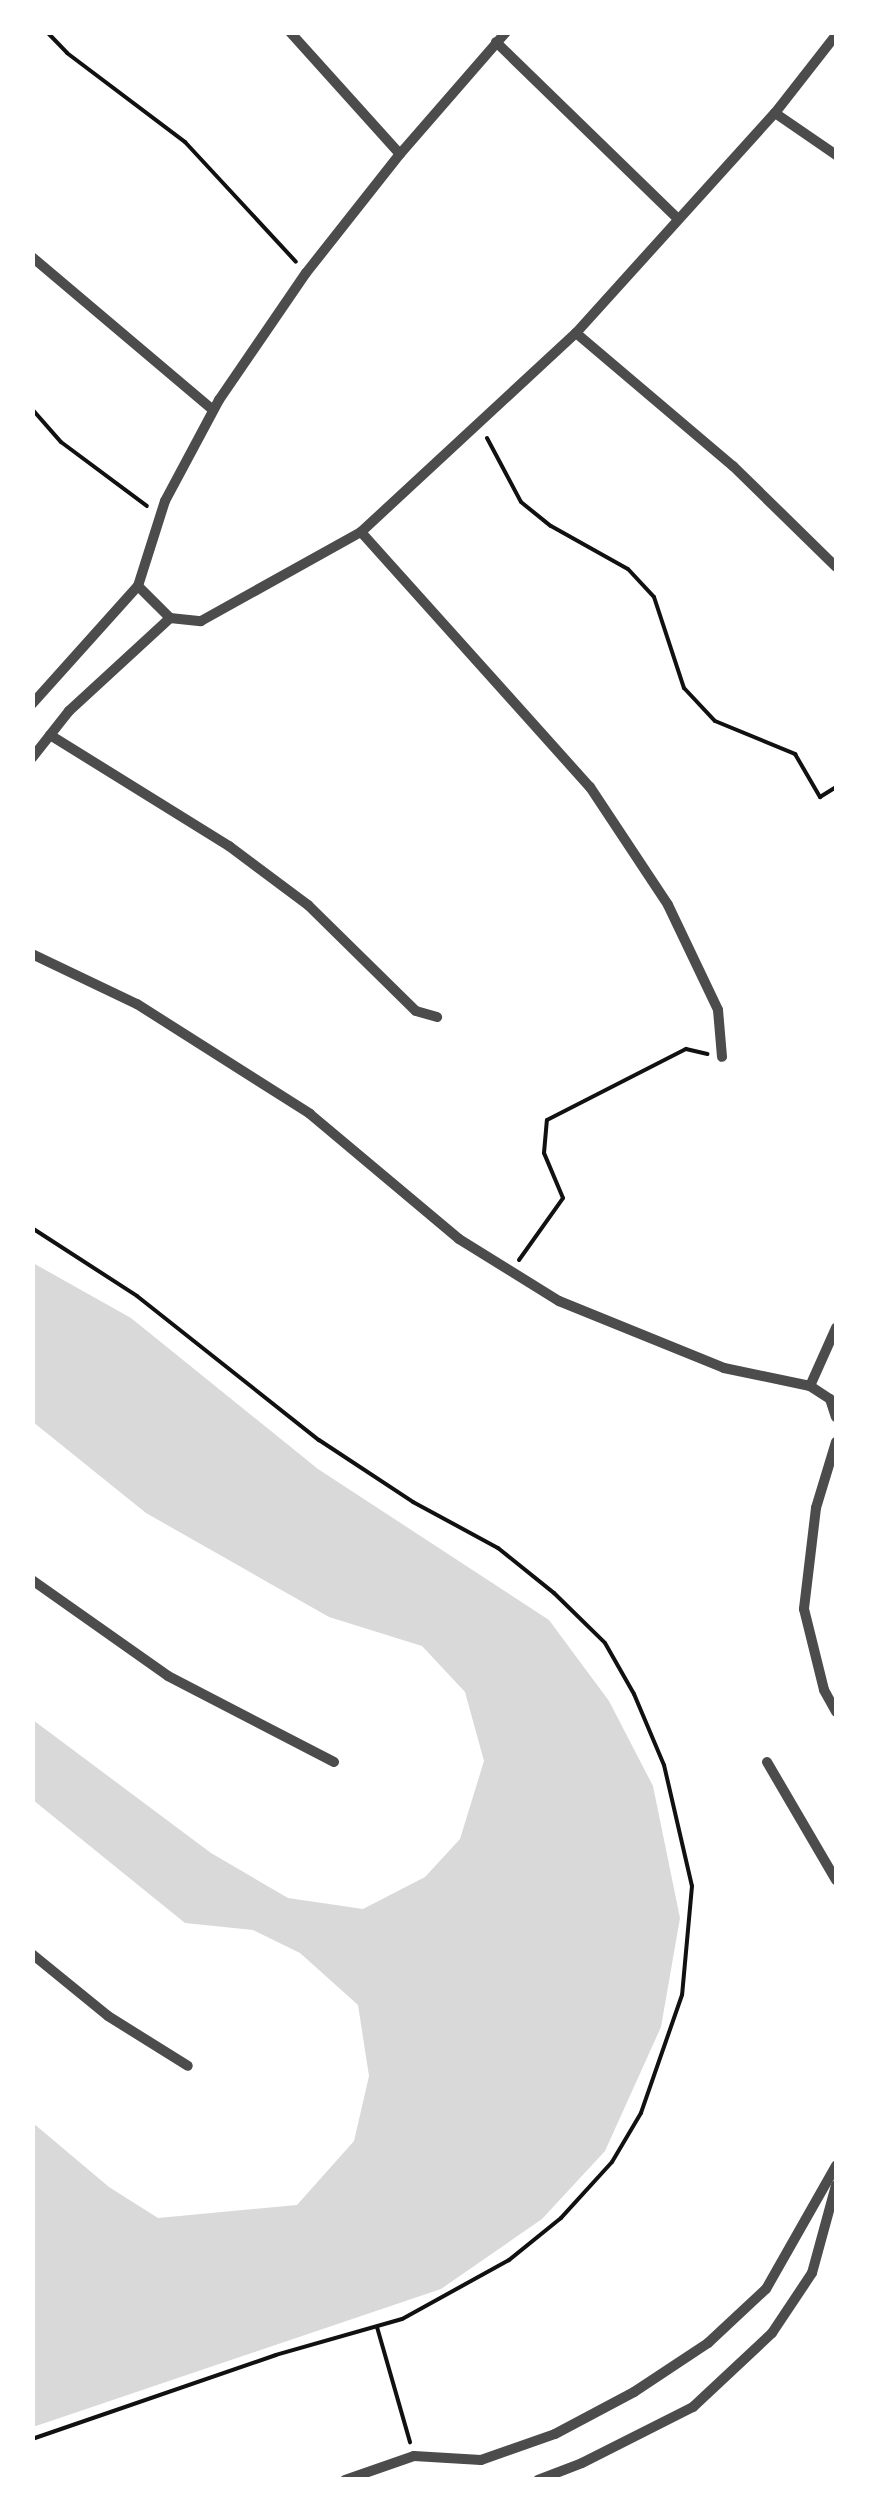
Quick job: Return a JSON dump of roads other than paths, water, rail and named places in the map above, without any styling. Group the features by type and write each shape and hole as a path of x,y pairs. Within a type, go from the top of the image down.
{"street":[{"path":"290,32 400,154"},
{"path":"32,704 138,586 160,517 213,410 306,273 400,154 506,32"},
{"path":"138,586 170,618 201,622 360,532 576,333 774,113 836,36"},
{"path":"496,42 677,218"},
{"path":"774,113 836,155"},
{"path":"32,257 213,410"},
{"path":"576,333 733,466 836,567"},
{"path":"360,532 534,720 590,787 668,905 718,1010 722,1057"},
{"path":"32,758 68,711 170,618"},
{"path":"50,735 228,846 308,905 416,1011 437,1017"},
{"path":"32,954 137,1004 310,1114 458,1239 559,1302 724,1368 810,1386 830,1399 836,1417"},
{"path":"810,1386 836,1328"},
{"path":"836,1442 816,1508 804,1609 824,1690 836,1712"},
{"path":"32,1580 168,1676 334,1762"},
{"path":"767,1762 836,1880"},
{"path":"32,1954 108,2016 188,2066"},
{"path":"345,2480 370,2475 414,2456 481,2460 554,2434 634,2392 708,2344 766,2290 836,2166"},
{"path":"538,2480 582,2463 693,2407 772,2333 812,2273 836,2184"}]}
